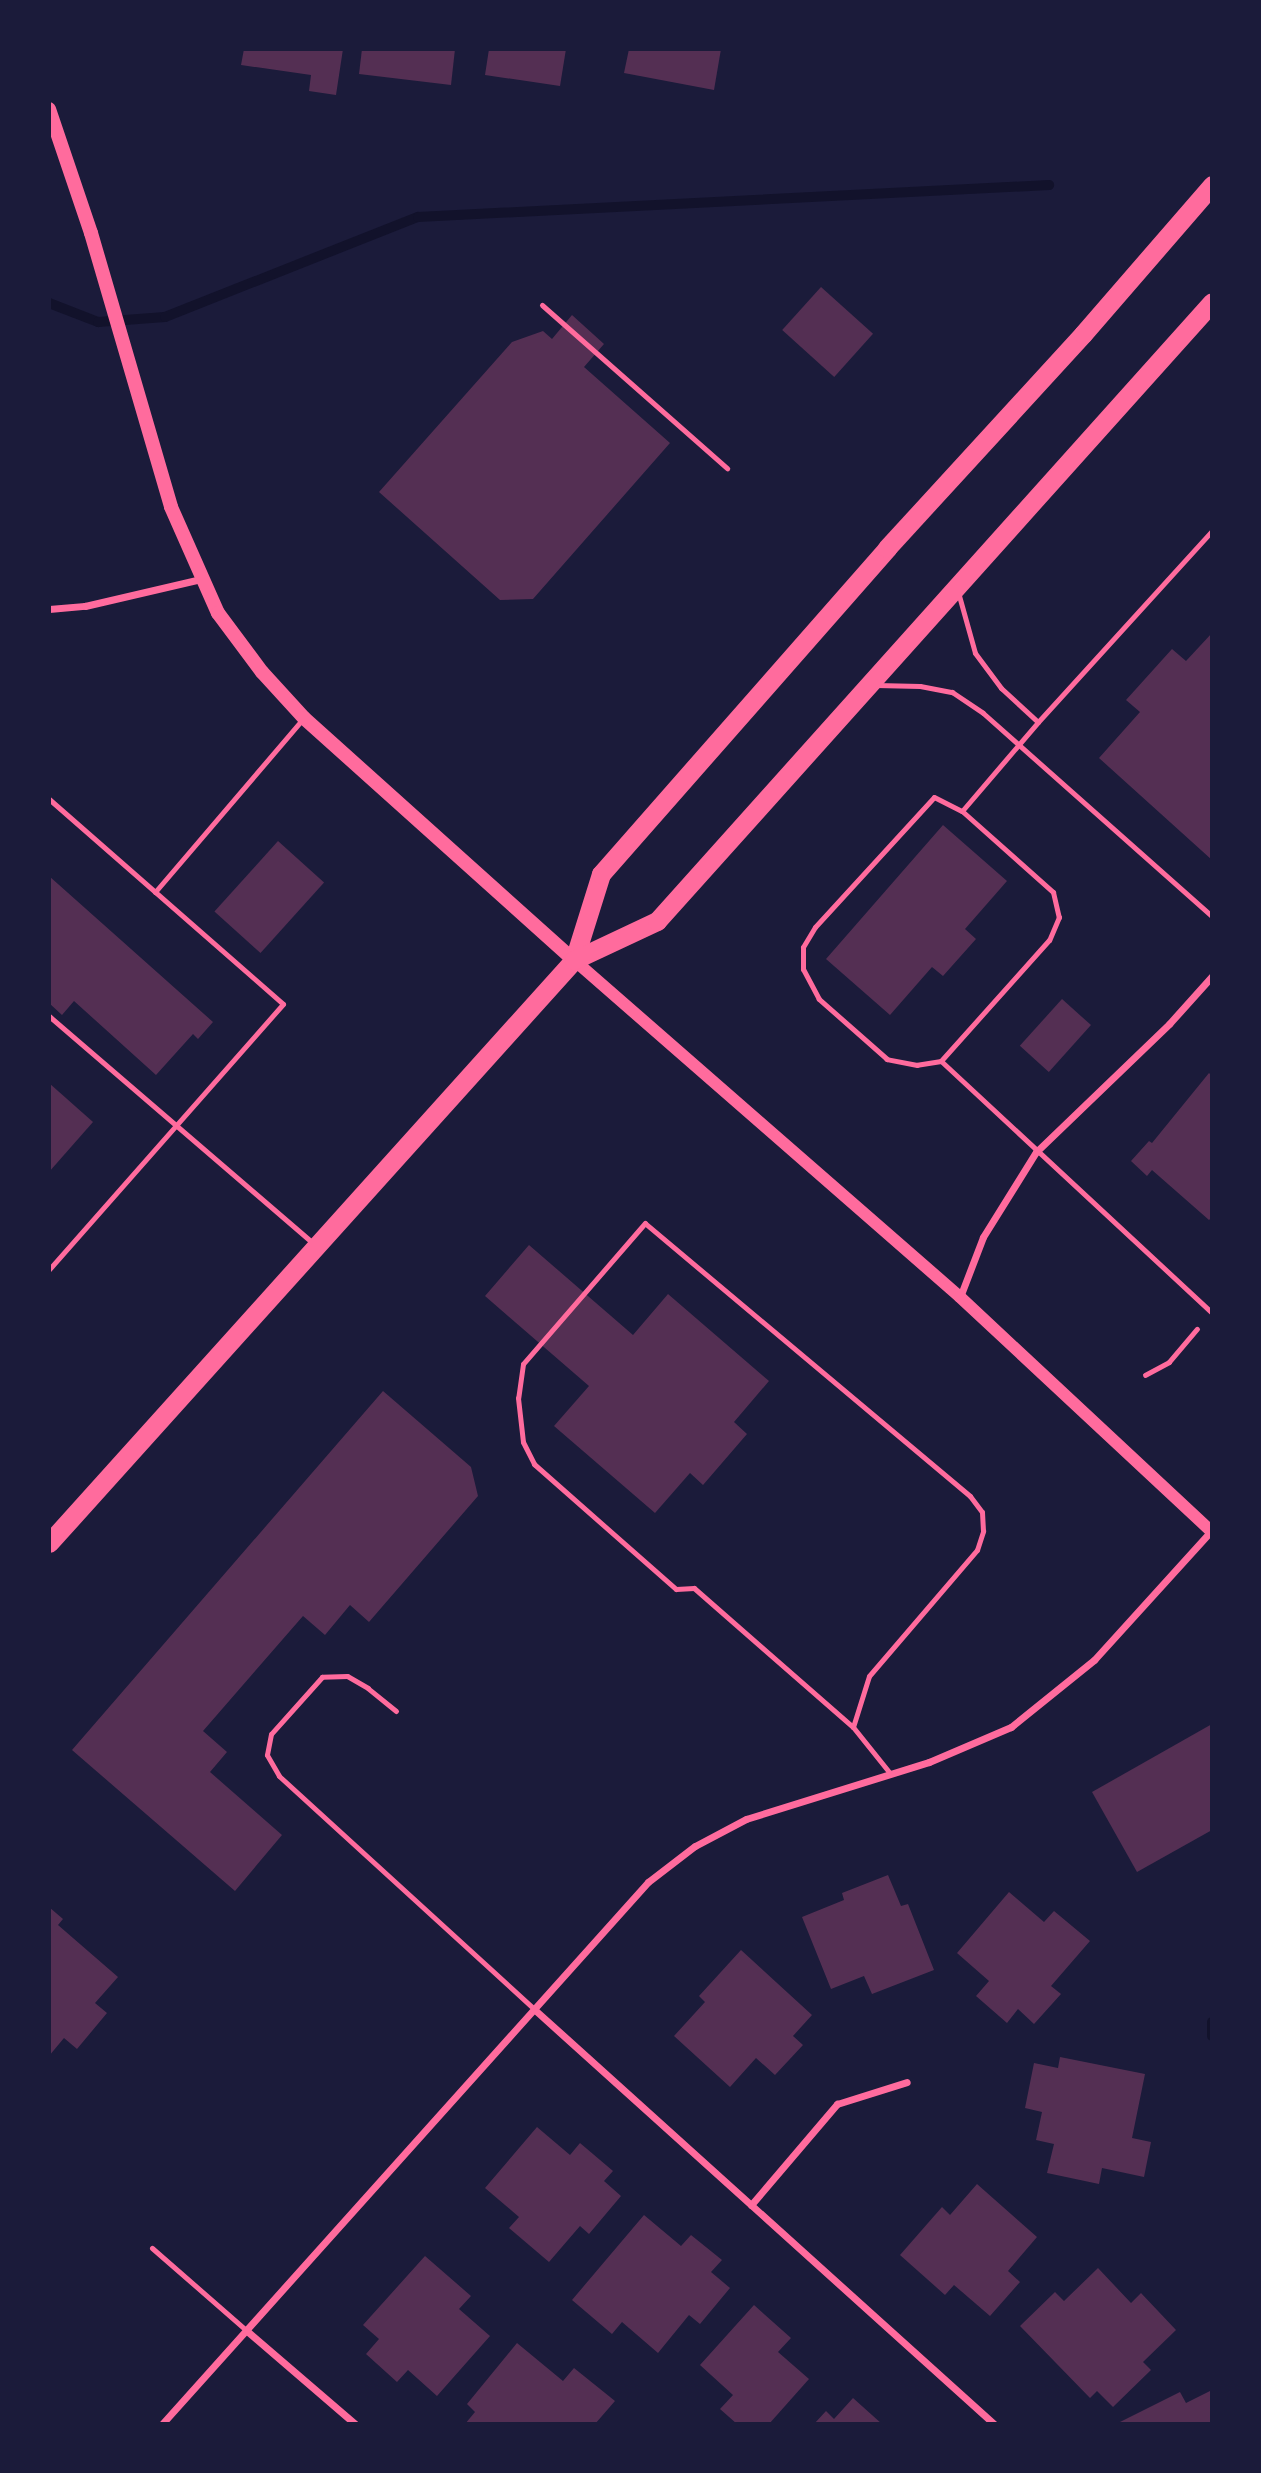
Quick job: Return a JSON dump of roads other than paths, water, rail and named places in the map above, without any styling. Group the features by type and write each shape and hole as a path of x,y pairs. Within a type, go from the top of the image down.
{"highway":[{"path":"574,960 601,874 887,548 1083,334 1212,185"},
{"path":"49,1543 574,960 657,921 1212,302"}],"main road":[{"path":"49,109 91,233 171,507 218,613 262,672 304,718 574,960"}],"street":[{"path":"49,609 85,606 201,579"},
{"path":"162,2424 649,1882 695,1846 746,1819 889,1772 929,1762 1012,1727 1094,1660 1212,1531 960,1297 574,960"},
{"path":"960,1297 983,1237 1036,1152 1169,1024 1212,976"},
{"path":"535,2010 994,2424"},
{"path":"751,2205 838,2104 907,2082"},
{"path":"247,2331 355,2424"}],"lane":[{"path":"542,305 727,468"},
{"path":"962,811 1038,722 1212,531"},
{"path":"957,586 975,653 1001,688 1038,722"},
{"path":"869,684 920,686 952,692 1020,745 1212,916"},
{"path":"155,891 304,718"},
{"path":"934,797 962,811 1054,892 1059,917 1049,940 941,1061 917,1065 887,1059 819,999 803,969 803,947 815,927 934,797"},
{"path":"49,799 283,1004 49,1269"},
{"path":"49,1016 316,1246"},
{"path":"941,1061 1212,1313"},
{"path":"853,1727 869,1676 977,1550 983,1531 982,1512 970,1496 645,1223 523,1364 518,1398 523,1443 534,1464 676,1589 694,1588 853,1727 889,1772"},
{"path":"396,1711 369,1688 347,1676 323,1676 271,1734 267,1755 279,1776 535,2010"},
{"path":"152,2248 247,2331"}],"waterway":[{"path":"49,303 98,322 165,317 418,217 1049,185"},
{"path":"1212,2022 1212,2036"}]}
